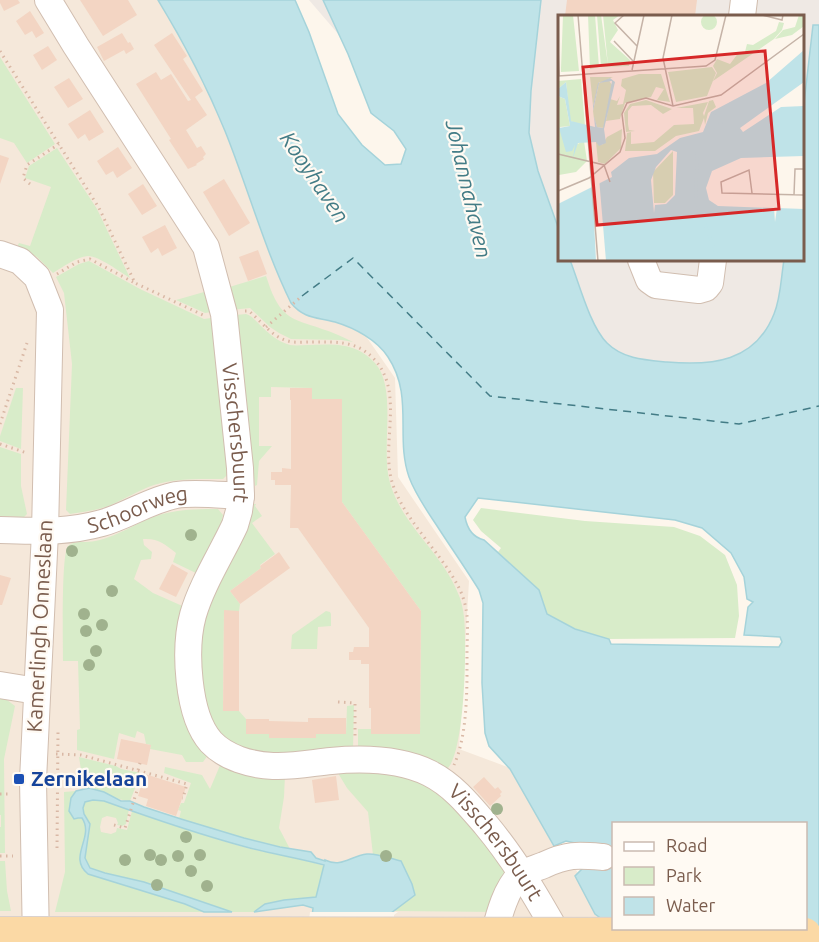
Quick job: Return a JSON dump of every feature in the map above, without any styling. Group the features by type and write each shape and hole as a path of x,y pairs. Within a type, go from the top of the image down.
{"main road":[{"path":"0,933 805,934"}],"street":[{"name":"Visschersbuurt","path":"48,0 207,247 224,314 241,496 235,525 196,605 192,618 188,651 191,689 195,710 204,732 222,751 259,765 287,766 355,760 384,761 429,773 456,791 504,847 562,942"},
{"path":"741,15 744,0"},
{"name":"Kamerlingh Onneslaan","path":"0,254 20,261 37,277 50,309 45,532 33,780 36,942"},
{"path":"641,261 649,280 656,285 699,290 706,288 710,283 713,261"},
{"name":"Schoorweg","path":"0,530 60,531 101,523 163,498 178,495 241,496"},
{"path":"0,685 37,691"},
{"path":"492,942 504,901 522,874 560,857 575,855 603,857"}],"path":[{"path":"0,51 99,208 135,283"},
{"path":"30,184 23,178 27,165 59,144"},
{"path":"52,277 77,262 90,259 205,316 224,314"},
{"path":"301,297 266,327 288,341 348,343 360,348 377,362 382,369 390,392 389,465 391,478 403,506 459,587 464,603 467,616 467,670 463,730 457,759 442,781"},
{"path":"0,424 28,342"},
{"path":"0,444 30,454"},
{"path":"338,702 356,704 355,760"},
{"path":"58,754 81,755 187,784 182,798"},
{"path":"138,770 140,763"},
{"path":"114,825 125,828 143,772"},
{"path":"0,794 12,794"}],"shaded area":[{"path":"0,0 177,0 363,332 395,378 398,477 469,581 459,749 513,769 621,942 0,942"},
{"path":"309,0 819,0 819,70 804,176 804,15 558,15 558,261 791,261 784,313 730,373 631,375"}],"green space":[{"path":"0,57 55,144 27,163 14,143 0,138"},
{"path":"57,148 97,209 130,278 103,261 88,256 74,260 53,273 37,257 17,247 19,243 30,246 51,187 25,178 29,166"},
{"path":"89,261 140,289 204,319 211,318 228,474 223,479 171,481 148,487 101,508 70,514 66,510 72,364 64,293 56,277"},
{"path":"266,276 279,306 289,316 353,342 291,339 270,327 250,308 231,310 226,288"},
{"path":"204,292 212,312 205,313 176,300"},
{"path":"246,314 286,344 336,345 360,351 375,363 382,374 386,388 387,469 390,483 403,512 450,577 460,597 463,610 465,650 461,721 458,742 447,769 358,749 358,729 371,729 371,734 420,734 421,611 342,502 342,399 312,399 312,388 271,387 271,397 259,397 259,446 272,446 259,461 257,485 255,486 236,315"},
{"path":"16,388 23,388 21,449 0,441"},
{"path":"0,447 21,454 21,486 27,514 24,517 0,516"},
{"path":"254,504 262,516 252,523 275,554 260,565 261,568 230,591 240,604 239,611 224,611 223,711 239,711 246,719 246,734 269,734 269,738 316,738 316,734 346,734 347,706 354,705 353,750 281,755 257,754 224,739 209,719 200,668 203,623 221,576 245,533"},
{"path":"481,508 585,521 674,527 700,536 725,555 737,585 739,616 735,638 609,639 575,629 547,614 539,590 498,552 501,548 481,531 473,520"},
{"path":"218,509 223,515 222,519 226,520 200,575 173,562 176,553 165,544 143,539 144,545 152,552 151,559 141,560 134,579 153,593 187,608 190,719 285,775 279,828 290,849 179,819 181,811 178,810 181,803 184,803 191,783 164,773 165,767 202,775 210,789 221,763 208,755 203,762 186,762 182,755 150,749 151,745 146,744 144,734 137,731 135,738 119,733 114,759 77,750 77,730 80,729 78,661 63,661 63,581 68,546 114,535 162,514"},
{"path":"326,611 331,614 331,626 318,627 317,649 291,649 292,635"},
{"path":"0,698 15,706 4,759 5,853 0,853"},
{"path":"79,757 141,773 130,801 96,790 84,789"},
{"path":"342,769 413,775 455,806 509,873 497,912 394,911 410,898 414,891 400,861 373,855 368,812 347,788 338,773"},
{"path":"76,791 71,798 78,818 82,818 87,824 82,869 88,874 204,912 55,912 65,872 64,792"},
{"path":"93,800 129,809 126,824 122,826 117,825 116,818 107,816 102,818 101,832 111,834 116,832 117,828 127,830 132,811 247,848 324,866 316,897 265,904 254,912 232,912 144,882 90,868 85,858 90,824 83,807 85,802"},
{"path":"0,861 5,861 11,911 0,911"}],"water":[{"path":"158,0 295,0 309,32 338,114 362,145 385,165 401,164 406,149 394,131 371,113 348,54 323,0 541,0 529,133 538,171 558,227 558,261 570,261 595,326 613,348 635,358 700,363 730,358 756,342 766,330 774,314 784,261 804,261 804,103 813,25 819,25 819,942 807,922 807,822 612,822 612,927 595,914 575,876 585,866 579,844 566,841 554,846 510,769 489,746 485,733 482,683 483,603 479,590 422,504 409,477 403,447 402,402 396,372 378,345 365,335 335,322 306,315 291,303 218,114 194,64","holes":["478,498 675,520 702,528 731,553 744,577 747,599 753,602 748,607 744,635 780,637 782,642 779,647 611,644 609,639 575,629 547,614 539,590 484,540 473,534 465,517"]},
{"path":"89,788 104,792 121,801 130,801 244,838 311,852 316,858 325,861 336,863 371,854 401,861 415,895 391,913 309,942 313,908 303,905 254,912 265,904 316,897 324,865 228,842 104,801 93,800 85,802 83,808 90,824 85,858 90,868 144,882 232,912 204,912 88,874 80,861 85,825 82,818 74,819 69,811 71,798 76,791"}],"pier":[{"path":"310,912 398,912 394,915 395,942 306,942"}],"building":[{"path":"0,0 18,0 20,3 4,11"},
{"path":"80,0 128,0 137,15 103,36"},
{"path":"567,0 697,0 695,15 565,15"},
{"path":"30,11 44,33 36,38 32,31 25,35 16,21"},
{"path":"122,33 134,49 126,54 124,50 104,61 97,47"},
{"path":"172,33 187,56 183,59 203,91 195,97 207,115 186,130 197,148 201,146 206,154 197,165 188,169 136,84 156,72 161,80 171,74 188,101 191,100 154,45"},
{"path":"48,46 57,60 42,70 33,55"},
{"path":"69,78 83,99 68,108 54,87"},
{"path":"90,110 104,132 89,141 85,134 78,139 68,124"},
{"path":"118,147 132,168 117,178 113,171 106,175 97,161"},
{"path":"0,155 9,158 0,184"},
{"path":"224,179 250,223 229,236 203,192"},
{"path":"143,184 157,206 142,215 128,194"},
{"path":"165,225 177,248 162,256 158,248 151,253 142,237"},
{"path":"258,250 267,274 248,281 239,257"},
{"path":"290,388 312,388 312,399 342,399 342,502 421,611 420,734 371,734 369,664 361,664 361,660 349,660 349,652 353,652 354,647 369,647 369,628 298,528 290,528 291,485 275,485 275,480 271,480 271,472 282,472 282,468 291,469"},
{"path":"279,552 290,568 240,604 230,591"},
{"path":"172,564 188,573 176,597 159,589"},
{"path":"0,575 11,578 2,605 0,605"},
{"path":"224,610 239,611 239,711 223,711"},
{"path":"308,718 346,718 346,734 316,734 316,738 269,738 269,734 246,734 246,719 308,722"},
{"path":"121,739 151,745 147,765 117,759"},
{"path":"145,774 186,787 176,816 146,806 148,799 138,796"},
{"path":"336,776 339,800 315,803 312,780"},
{"path":"484,777 495,789 498,787 502,792 501,796 490,806 473,787"}],"ferry route":[{"path":"302,296 353,258 490,396 739,424 819,406"}],"place":[{"name":"Zernikelaan","path":"19,779"}],"water label":[{"name":"Kooyhaven","path":"315,177"},
{"name":"Johannahaven","path":"469,189"}]}
